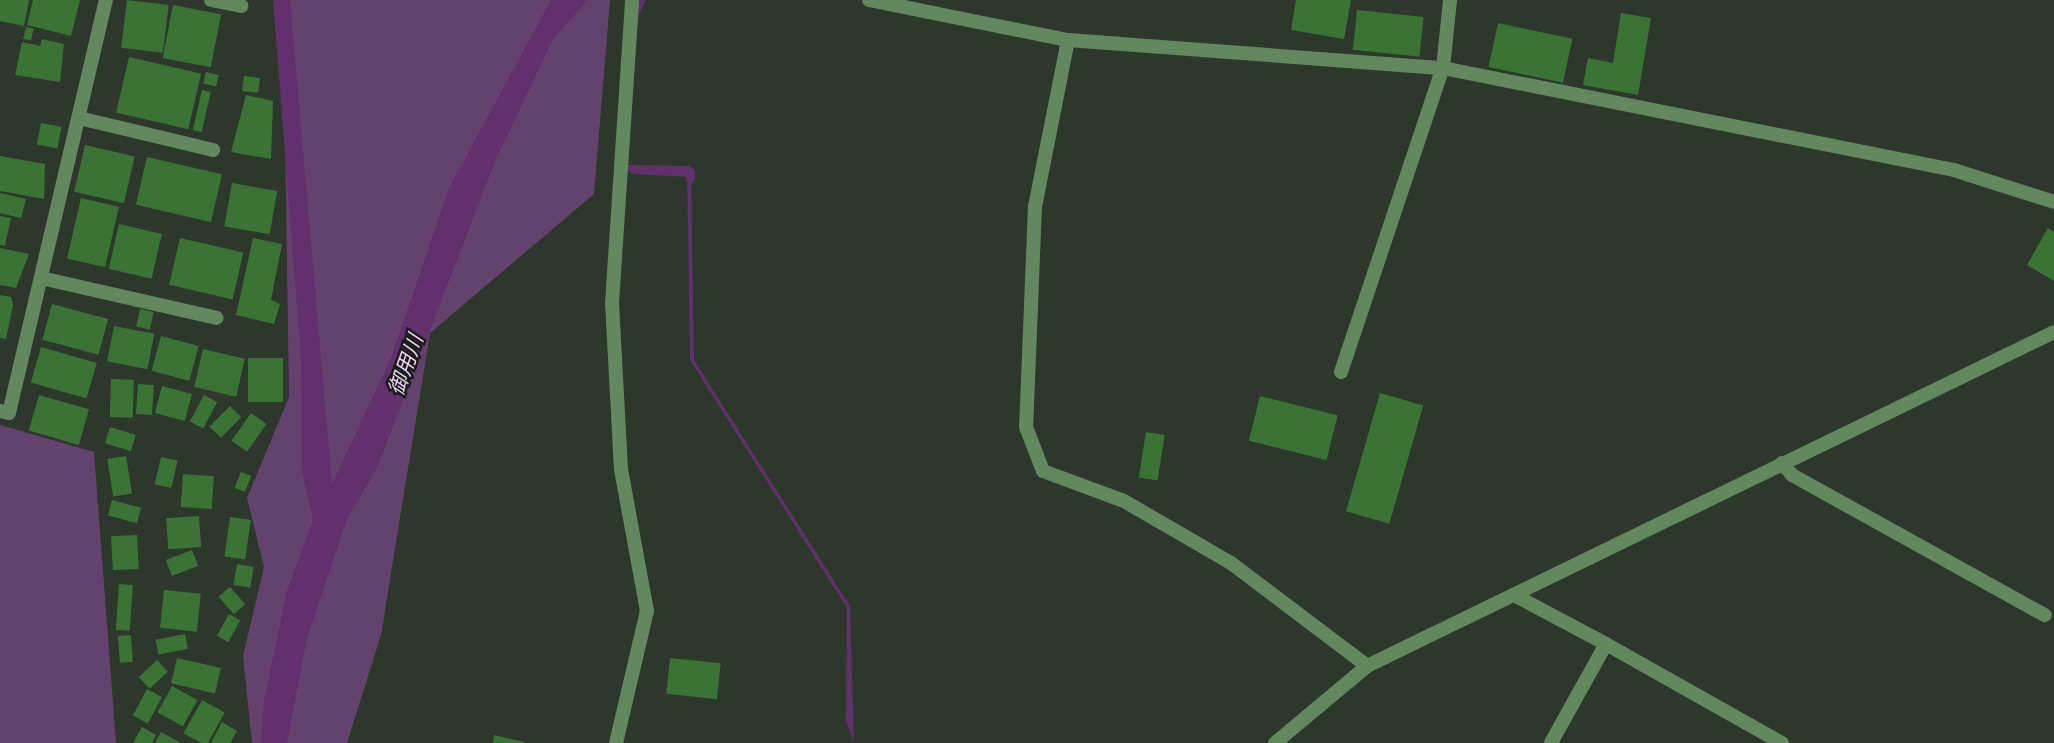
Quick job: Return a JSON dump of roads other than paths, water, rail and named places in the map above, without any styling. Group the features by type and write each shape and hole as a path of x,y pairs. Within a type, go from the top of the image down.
{"street":[{"path":"0,411 9,413 106,0"},
{"path":"211,0 241,6"},
{"path":"616,743 648,611 621,469 612,303 632,0"},
{"path":"869,0 1068,40 1443,68 1954,170 2054,202"},
{"path":"1341,372 1443,68 1450,0"},
{"path":"1068,40 1035,206 1026,427 1043,471 1124,501 1231,562 1367,666"},
{"path":"79,118 213,150"},
{"path":"41,278 217,318"},
{"path":"1275,743 1367,666 2054,332"},
{"path":"1783,463 1792,475 2045,615"},
{"path":"1514,595 1782,743"},
{"path":"1550,743 1606,644"}],"water":[{"name":"御用川","path":"273,0 290,0 332,484 391,358 449,188 551,0 588,0 553,39 494,164 377,468 347,519 307,638 287,743 261,743 264,701 287,591 313,520 302,471 301,359"},
{"path":"640,0 646,0 638,17 628,165 691,166 694,360 850,606 854,743 846,721 847,608 690,360 687,169 624,170 631,19"}],"waterway":[{"path":"633,169 690,172 690,178"}]}
